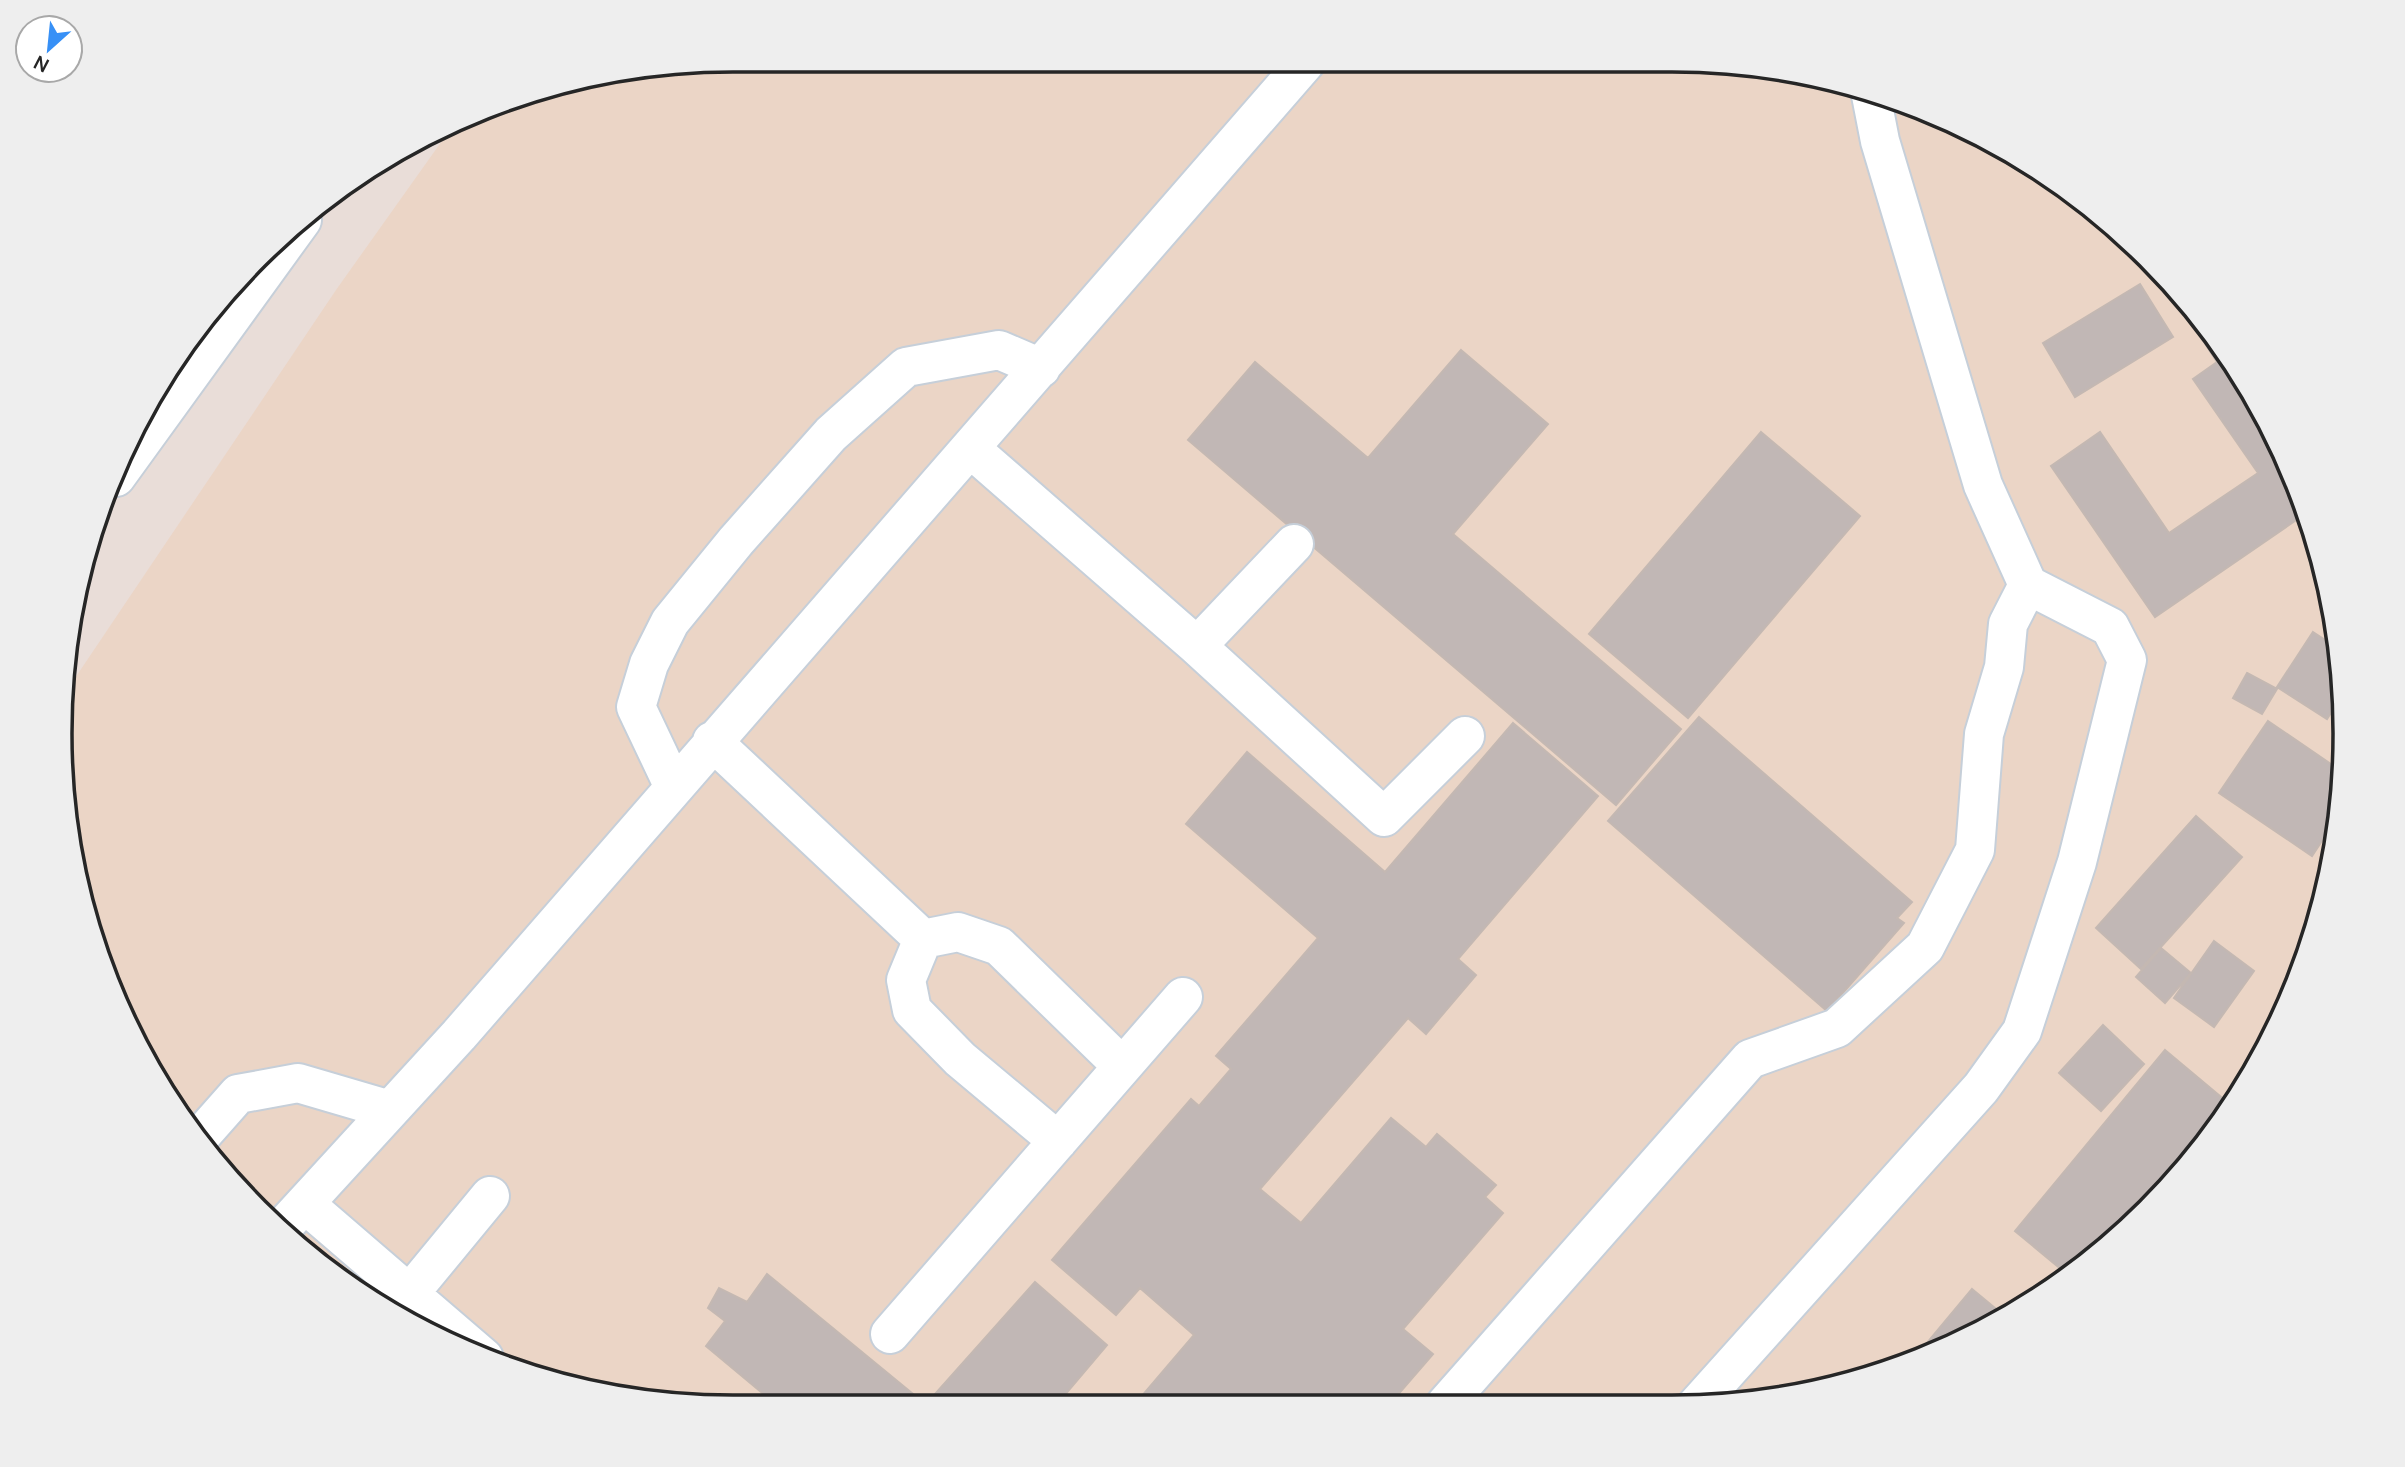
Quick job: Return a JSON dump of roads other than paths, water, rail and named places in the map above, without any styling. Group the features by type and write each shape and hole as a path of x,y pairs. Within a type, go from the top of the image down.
{"street":[{"path":"431,1322 294,1215 390,1110 971,449 1296,72"},
{"path":"1707,1394 1981,1088 2022,1031 2077,862 2127,660 2110,627 2028,585 1983,485 1881,141 1873,103"},
{"path":"143,436 269,263"},
{"path":"673,785 636,707 649,664 670,622 736,541 831,434 906,367 999,350 1041,368"},
{"path":"971,449 1197,646 1384,817 1465,736"},
{"path":"1197,646 1294,544"},
{"path":"1454,1395 1749,1059 1837,1028 1925,947 1975,850 1984,734 2004,667 2008,624 2028,585"},
{"path":"712,741 923,939"},
{"path":"923,939 958,932 999,946 1122,1066"},
{"path":"923,939 906,980 912,1010 960,1059 1058,1141"},
{"path":"890,1334 1183,997"},
{"path":"205,1132 238,1094 298,1083 390,1110"},
{"path":"403,1302 490,1196"}]}
